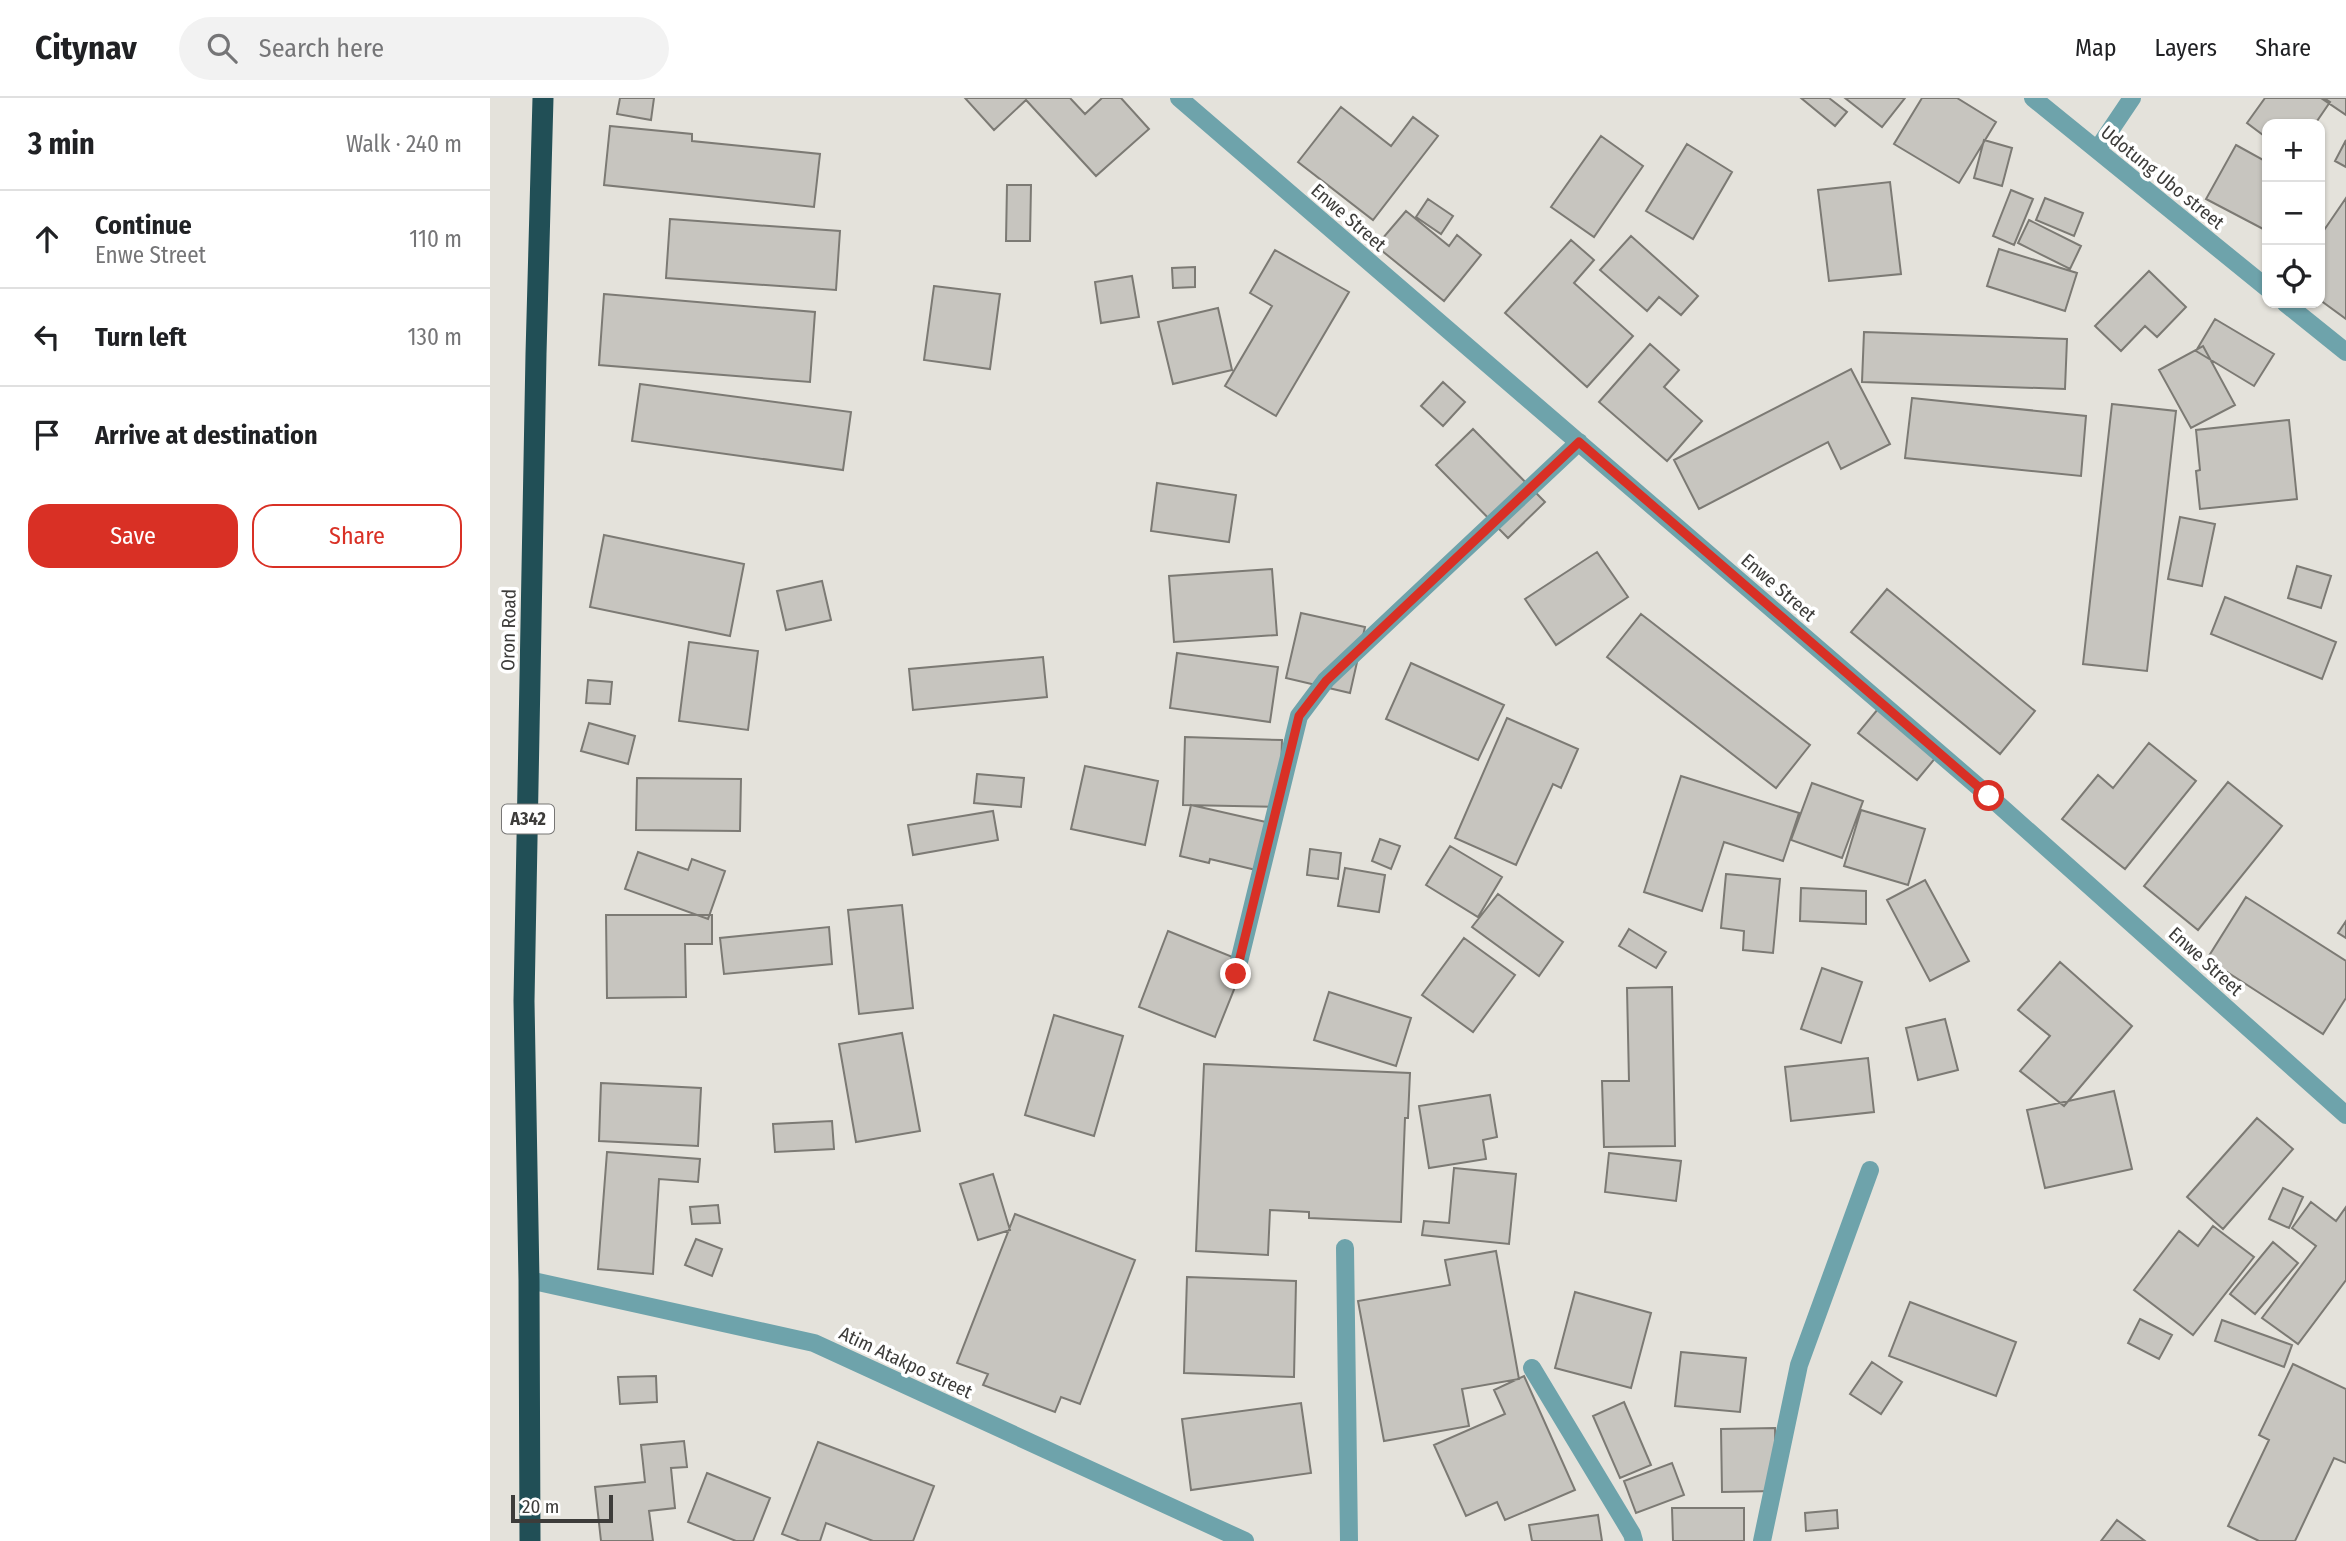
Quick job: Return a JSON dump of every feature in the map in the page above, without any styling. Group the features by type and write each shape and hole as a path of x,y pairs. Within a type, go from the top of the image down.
{"highway":[{"name":"Oron Road","path":"530,1541 524,1001 535,367 543,98"}],"street":[{"name":"Enwe Street","path":"1178,98 1989,796 2346,1115"},
{"name":"Udotung Ubo street","path":"2033,98 2262,284"},
{"path":"2096,150 2132,98"},
{"path":"2291,308 2346,352"},
{"path":"1236,974 1299,716 1326,681 1579,442"},
{"path":"1762,1541 1799,1365 1870,1170"},
{"path":"1345,1248 1349,1541"},
{"name":"Atim Atakpo street","path":"529,1280 814,1343 1245,1541"},
{"path":"1532,1368 1634,1541"}],"building":[{"path":"620,98 654,98 651,120 617,114"},
{"path":"965,98 1070,98 1085,114 1102,98 1121,98 1149,129 1096,176 1026,100 994,130"},
{"path":"1801,98 1829,98 1847,112 1835,126"},
{"path":"1845,98 1905,98 1882,127"},
{"path":"1922,98 1957,98 1996,122 1959,183 1894,144"},
{"path":"2265,98 2324,98 2330,102 2318,119 2262,119 2262,134 2247,123"},
{"path":"2321,98 2346,98 2346,115"},
{"path":"1341,107 1391,146 1413,117 1438,136 1373,220 1298,162"},
{"path":"610,126 692,134 692,141 820,154 814,207 604,185"},
{"path":"1601,136 1643,166 1594,237 1551,207"},
{"path":"1984,140 2012,148 2002,186 1974,178"},
{"path":"2346,140 2346,167 2335,161"},
{"path":"1687,144 1732,172 1693,239 1646,211"},
{"path":"2236,145 2262,159 2262,228 2206,199"},
{"path":"1890,182 1901,274 1829,281 1818,190"},
{"path":"1007,185 1031,185 1030,241 1006,241"},
{"path":"2011,190 2033,199 2014,245 1993,236"},
{"path":"2045,198 2083,213 2074,236 2036,220"},
{"path":"2346,198 2346,319 2325,304 2325,229"},
{"path":"1428,199 1453,216 1441,234 1416,217"},
{"path":"1406,211 1449,246 1457,235 1481,255 1444,301 1376,246"},
{"path":"670,219 840,231 836,290 666,278"},
{"path":"2029,220 2081,246 2070,269 2018,243"},
{"path":"1631,236 1698,296 1681,315 1659,297 1647,311 1600,270"},
{"path":"1571,240 1594,260 1574,283 1633,336 1587,387 1505,313"},
{"path":"1999,249 2077,273 2065,311 1987,286"},
{"path":"1275,250 1349,292 1276,416 1225,386 1272,306 1250,293"},
{"path":"1195,267 1195,287 1173,288 1172,268"},
{"path":"2149,271 2186,307 2157,337 2145,326 2121,351 2095,326"},
{"path":"1132,276 1139,317 1101,323 1095,282"},
{"path":"934,286 1000,294 990,369 924,360"},
{"path":"604,294 815,312 810,382 599,365"},
{"path":"1218,308 1232,370 1173,384 1158,322"},
{"path":"2215,319 2274,354 2254,386 2196,351"},
{"path":"1864,332 2067,339 2065,389 1862,382"},
{"path":"1650,344 1679,370 1664,387 1702,421 1667,461 1599,402"},
{"path":"2203,346 2235,405 2191,428 2159,370"},
{"path":"1851,369 1890,444 1841,469 1828,442 1699,509 1674,460"},
{"path":"1443,382 1465,402 1443,426 1421,406"},
{"path":"640,384 851,412 843,470 632,441"},
{"path":"1912,398 2086,416 2081,476 1905,458"},
{"path":"2112,404 2176,411 2147,671 2083,664"},
{"path":"2289,420 2297,499 2200,509 2196,430"},
{"path":"1473,429 1545,502 1508,538 1436,465"},
{"path":"1157,483 1236,495 1229,542 1151,531"},
{"path":"2180,517 2215,524 2202,586 2168,579"},
{"path":"604,535 744,564 730,636 590,607"},
{"path":"1597,552 1628,597 1556,645 1525,599"},
{"path":"2297,566 2331,576 2321,608 2288,598"},
{"path":"1272,569 1277,635 1174,642 1169,576"},
{"path":"822,581 831,620 786,630 777,591"},
{"path":"1887,589 2035,711 2000,754 1851,632"},
{"path":"2225,597 2336,642 2322,679 2211,634"},
{"path":"1301,613 1365,627 1350,693 1286,678"},
{"path":"1641,614 1810,745 1776,788 1607,657"},
{"path":"689,642 758,651 748,730 679,721"},
{"path":"1177,653 1278,667 1270,722 1170,708"},
{"path":"1043,657 1047,697 913,710 909,669"},
{"path":"1411,663 1504,705 1478,760 1386,719"},
{"path":"588,680 612,682 610,704 586,703"},
{"path":"1878,709 1937,756 1917,780 1858,733"},
{"path":"1507,718 1578,749 1561,788 1553,784 1516,865 1455,838"},
{"path":"589,723 635,736 628,764 581,751"},
{"path":"1185,737 1282,740 1280,807 1183,805"},
{"path":"2149,743 2196,781 2125,869 2062,819 2098,775 2113,788"},
{"path":"1085,766 1158,781 1145,845 1071,829"},
{"path":"977,774 1024,778 1021,807 974,803"},
{"path":"1681,776 1799,813 1783,861 1724,842 1702,911 1644,892"},
{"path":"637,778 741,779 740,831 636,830"},
{"path":"2228,782 2282,826 2198,930 2144,886"},
{"path":"1812,783 1863,801 1842,858 1791,840"},
{"path":"1191,805 1266,822 1256,870 1210,859 1209,863 1180,856"},
{"path":"1861,810 1925,829 1908,885 1844,866"},
{"path":"993,811 998,840 913,855 908,825"},
{"path":"1380,839 1400,846 1391,869 1372,861"},
{"path":"1450,846 1502,877 1478,917 1426,885"},
{"path":"1310,849 1341,853 1338,879 1307,875"},
{"path":"638,852 688,870 692,859 725,871 708,919 625,889"},
{"path":"1345,868 1385,875 1379,912 1338,906"},
{"path":"1726,874 1780,879 1773,953 1743,950 1744,931 1721,928"},
{"path":"1925,880 1969,961 1930,981 1887,900"},
{"path":"1801,888 1866,891 1866,924 1800,921"},
{"path":"1498,894 1563,942 1539,976 1472,927"},
{"path":"2246,897 2346,961 2346,998 2323,1034 2207,959"},
{"path":"902,905 913,1008 859,1014 848,910"},
{"path":"606,915 712,915 712,944 685,944 686,997 607,998"},
{"path":"2346,921 2346,938 2338,933"},
{"path":"829,927 832,964 724,974 720,938"},
{"path":"1629,929 1666,952 1656,968 1619,946"},
{"path":"1168,931 1245,962 1215,1037 1139,1007"},
{"path":"1464,938 1515,975 1473,1032 1422,995"},
{"path":"2060,962 2132,1026 2064,1106 2020,1071 2050,1036 2018,1010"},
{"path":"1822,968 1862,982 1841,1043 1801,1029"},
{"path":"1672,987 1675,1146 1604,1147 1602,1081 1629,1081 1627,988"},
{"path":"1329,992 1411,1018 1396,1066 1314,1040"},
{"path":"1054,1015 1123,1036 1094,1136 1025,1115"},
{"path":"1945,1019 1958,1070 1918,1080 1906,1028"},
{"path":"902,1033 920,1131 856,1142 839,1044"},
{"path":"1868,1058 1874,1112 1791,1121 1785,1067"},
{"path":"1204,1064 1410,1073 1408,1118 1405,1118 1401,1222 1309,1218 1309,1212 1270,1210 1268,1255 1196,1251"},
{"path":"601,1083 701,1088 698,1146 599,1141"},
{"path":"2114,1091 2132,1169 2045,1188 2027,1110"},
{"path":"1490,1095 1497,1137 1483,1140 1486,1159 1429,1168 1419,1106"},
{"path":"2257,1118 2293,1149 2223,1229 2187,1197"},
{"path":"832,1121 834,1149 775,1152 773,1124"},
{"path":"607,1152 700,1159 698,1182 659,1179 653,1274 598,1269"},
{"path":"1609,1153 1681,1161 1676,1201 1605,1192"},
{"path":"1454,1168 1516,1174 1509,1244 1422,1235 1424,1221 1449,1223"},
{"path":"993,1174 1010,1230 978,1240 960,1184"},
{"path":"2283,1188 2303,1197 2289,1228 2269,1219"},
{"path":"2311,1202 2336,1221 2346,1207 2346,1280 2298,1344 2262,1318 2316,1246 2292,1228"},
{"path":"718,1205 720,1223 692,1224 690,1207"},
{"path":"1015,1214 1135,1260 1080,1404 1061,1397 1055,1412 983,1385 988,1374 957,1363"},
{"path":"2213,1226 2254,1257 2193,1335 2134,1290 2179,1231 2198,1246"},
{"path":"696,1239 722,1249 712,1276 685,1265"},
{"path":"2273,1242 2298,1263 2255,1314 2230,1294"},
{"path":"1496,1251 1519,1379 1462,1389 1469,1426 1384,1441 1358,1301 1450,1285 1445,1260"},
{"path":"1187,1277 1296,1281 1294,1377 1184,1373"},
{"path":"1575,1292 1651,1313 1631,1388 1555,1368"},
{"path":"1910,1302 2016,1342 1996,1396 1889,1356"},
{"path":"2140,1319 2172,1335 2159,1359 2128,1343"},
{"path":"2222,1320 2292,1345 2284,1367 2215,1341"},
{"path":"1681,1352 1746,1358 1740,1412 1675,1406"},
{"path":"1872,1362 1902,1382 1881,1414 1850,1394"},
{"path":"2293,1364 2346,1389 2346,1463 2334,1458 2295,1541 2259,1541 2228,1526 2269,1440 2259,1435"},
{"path":"656,1376 657,1402 620,1404 618,1377"},
{"path":"1524,1376 1575,1490 1505,1520 1497,1502 1466,1516 1434,1445 1505,1414 1494,1390"},
{"path":"1624,1402 1651,1465 1620,1478 1593,1416"},
{"path":"1301,1403 1311,1473 1191,1490 1182,1419"},
{"path":"1775,1428 1776,1491 1722,1492 1721,1429"},
{"path":"684,1441 687,1467 671,1468 675,1508 649,1511 653,1541 601,1541 595,1487 645,1482 641,1445"},
{"path":"818,1442 934,1486 913,1541 873,1541 826,1523 820,1541 800,1541 782,1534"},
{"path":"1672,1463 1684,1495 1636,1513 1624,1481"},
{"path":"707,1473 770,1498 753,1541 736,1541 688,1522"},
{"path":"1672,1508 1744,1508 1744,1541 1673,1541"},
{"path":"1837,1510 1838,1528 1806,1531 1805,1513"},
{"path":"1598,1515 1602,1541 1532,1541 1529,1525"},
{"path":"2117,1520 2145,1541 2101,1541"}],"route":[{"path":"1236,974 1299,716 1326,681 1579,442 1989,796"}]}
